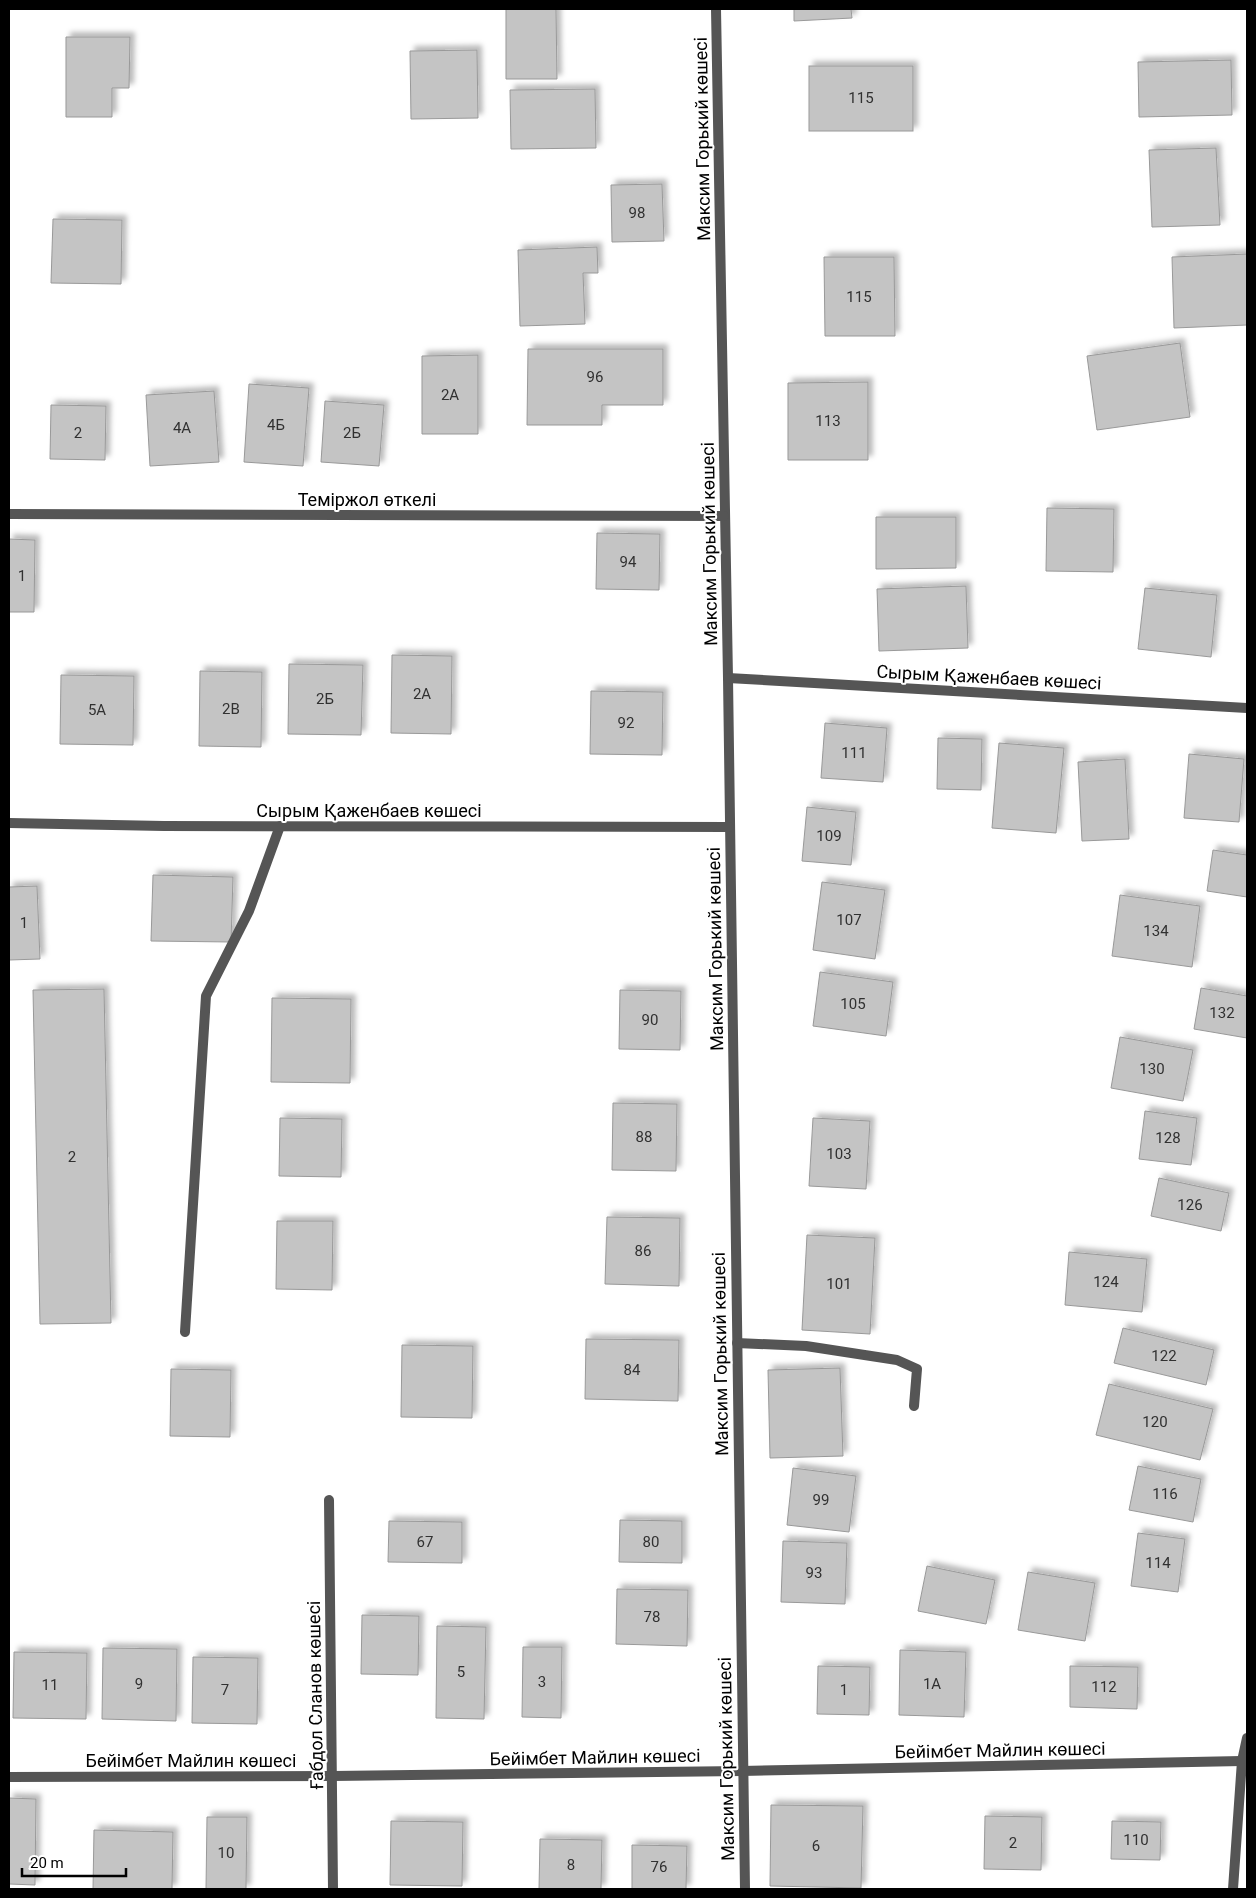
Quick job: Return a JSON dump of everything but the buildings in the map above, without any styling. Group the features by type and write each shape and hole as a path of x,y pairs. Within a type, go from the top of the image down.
{"street":[{"name":"Максим Горький көшесі","path":"716,9 728,678 745,1889"},
{"name":"Теміржол өткелі","path":"9,514 724,516"},
{"name":"Сырым Қаженбаев көшесі","path":"728,678 1247,708"},
{"name":"Сырым Қаженбаев көшесі","path":"9,823 729,827"},
{"path":"185,1332 206,996 249,911 280,826"},
{"path":"737,1343 806,1346 897,1360 918,1369 914,1406"},
{"name":"Ғабдол Сланов көшесі","path":"329,1500 333,1889"},
{"path":"1233,1889 1242,1761 1247,1738"},
{"name":"Бейімбет Майлин көшесі","path":"9,1777 333,1776 742,1771 1242,1761"}]}
